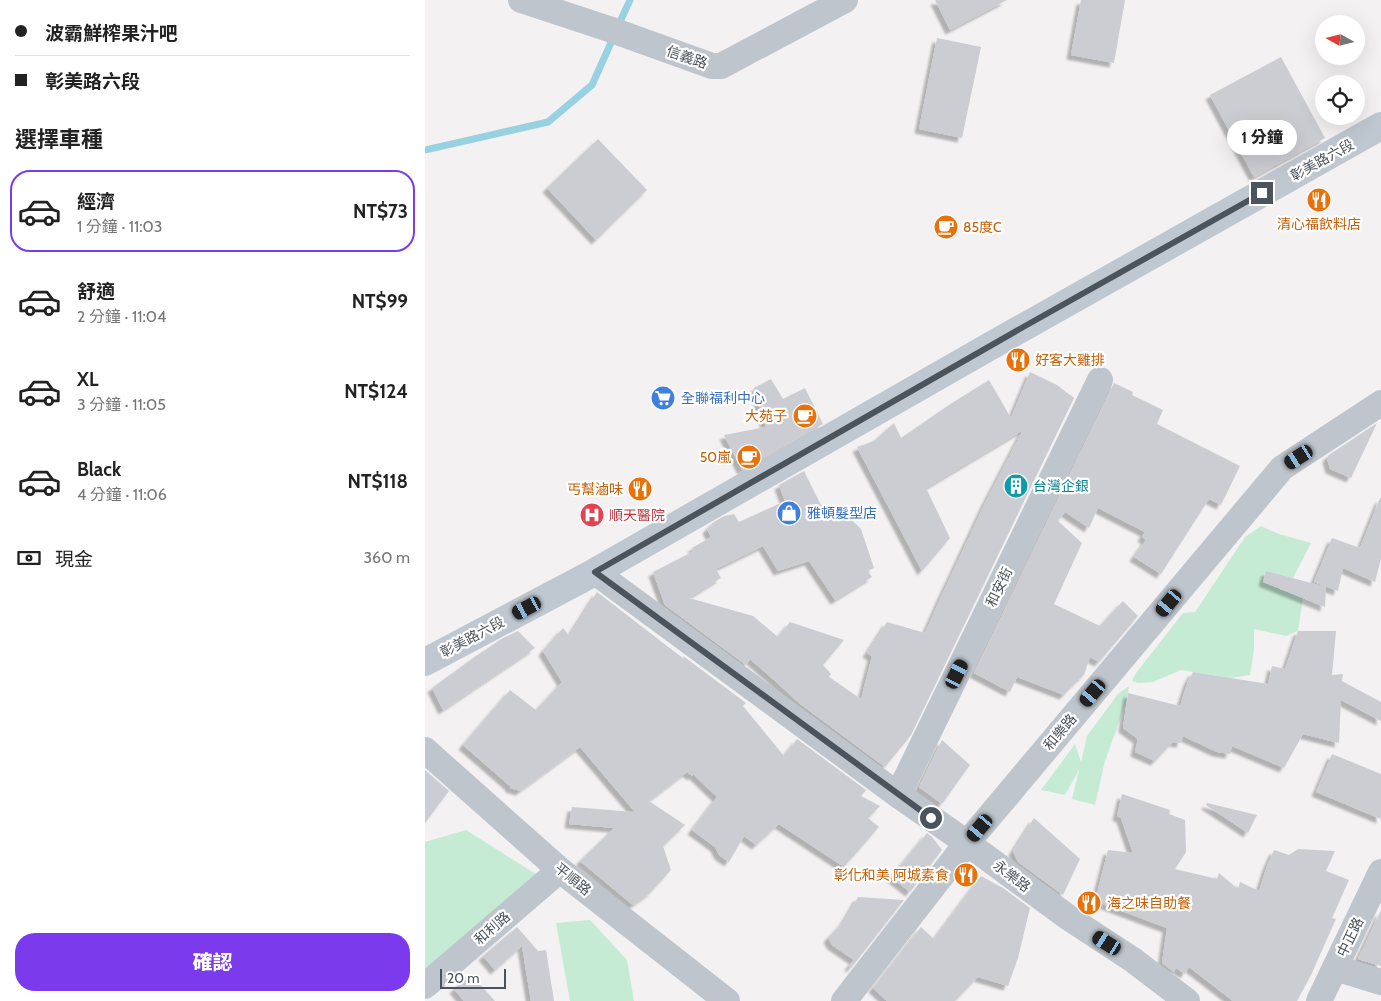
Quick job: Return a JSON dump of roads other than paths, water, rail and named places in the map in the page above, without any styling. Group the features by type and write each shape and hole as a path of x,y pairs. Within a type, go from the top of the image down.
{"street":[{"name":"信義路","path":"521,0 712,66 721,66 845,0"},
{"name":"彰美路六段","path":"425,662 595,572 991,345 1381,126"},
{"name":"和安街","path":"898,795 1100,380"},
{"name":"和樂路","path":"844,1001 967,843 1282,468 1381,403"},
{"name":"永樂路","path":"595,572 898,795 1069,918 1133,960 1187,1001"},
{"name":"平順路","path":"425,750 560,870 727,1001"},
{"name":"和利路","path":"425,986 560,870"},
{"name":"中正路","path":"1319,1001 1381,872"},
{"path":"1335,968 1381,982"}],"waterway":[{"path":"618,26 630,0"},
{"path":"425,150 548,122 592,85 614,36"}],"place":[{"name":"清心福飲料店","path":"1319,200"},
{"name":"85度C","path":"946,227"},
{"name":"好客大雞排","path":"1018,360"},
{"name":"全聯福利中心","path":"663,398"},
{"name":"大苑子","path":"805,416"},
{"name":"50嵐","path":"749,457"},
{"name":"台灣企銀","path":"1016,486"},
{"name":"丐幫滷味","path":"640,489"},
{"name":"雅頓髮型店","path":"789,513"},
{"name":"順天醫院","path":"592,515"},
{"name":"彰化和美 阿城素食","path":"966,875"},
{"name":"海之味自助餐","path":"1089,903"}]}
